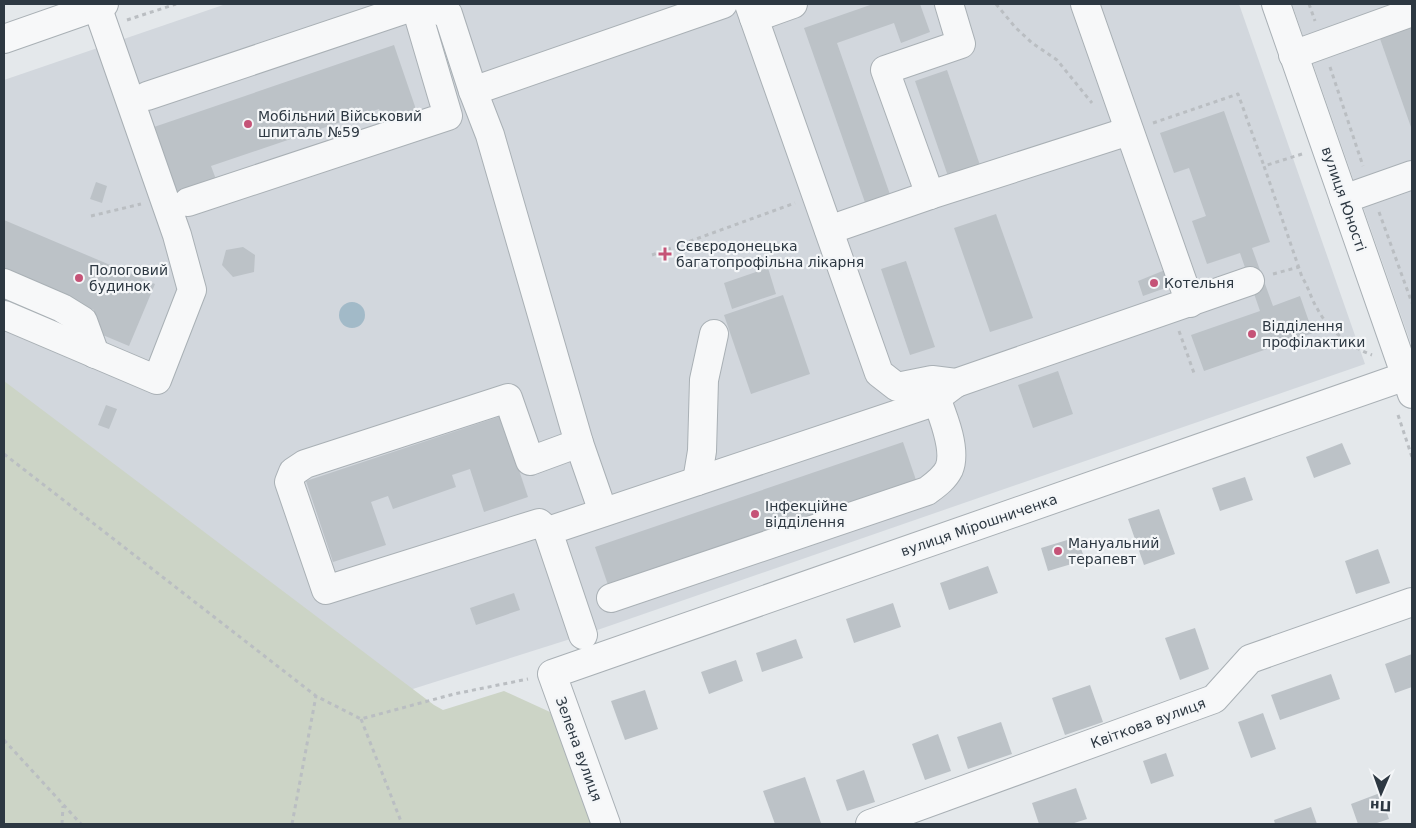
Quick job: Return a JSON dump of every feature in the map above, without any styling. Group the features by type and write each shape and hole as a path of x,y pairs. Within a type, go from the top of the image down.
{"street":[{"path":"175,200 448,116 475,98 723,4"},
{"path":"793,4 751,11 879,373 897,387 932,380 946,390"},
{"path":"930,195 885,70 961,44 949,4"},
{"path":"1085,4 1129,131 1181,306"},
{"name":"вулиця Юності","path":"1276,4 1409,385"},
{"path":"4,38 100,5 175,200 177,235 192,290 157,380 4,315"},
{"path":"415,5 448,116"},
{"path":"147,96 415,5 448,14 475,98 490,136 578,443 603,512"},
{"path":"1294,55 1412,12"},
{"path":"829,230 930,195 1129,131"},
{"path":"1344,199 1412,175"},
{"path":"548,531 928,404 946,390 1261,278"},
{"path":"4,283 62,308 83,320 95,354"},
{"path":"697,481 702,450 704,380 714,334"},
{"name":"вулиця Мірошниченка","path":"552,674 1409,385"},
{"path":"611,598 927,491 939,483 949,469 952,455 944,419 946,390"},
{"path":"578,443 530,461 508,398 305,464 293,472 289,482 326,590 539,523 548,531 583,635"},
{"name":"Квіткова вулиця","path":"870,824 1214,699 1250,659 1412,602"},
{"name":"Зелена вулиця","path":"552,674 606,824"}],"path":[{"path":"996,4 1015,27 1032,43 1057,60 1096,107"},
{"path":"1309,4 1371,189 1412,303"},
{"path":"1129,131 1238,94 1302,278 1309,288 1317,309 1341,337 1360,351 1395,346"},
{"path":"1264,166 1307,152"},
{"path":"652,255 817,195"},
{"path":"91,216 175,200"},
{"path":"1261,278 1299,266"},
{"path":"1181,306 1194,373"},
{"path":"4,454 316,696 361,719 402,824"},
{"path":"361,719 454,694 552,674"},
{"path":"292,824 316,696"},
{"path":"4,740 81,824"},
{"path":"62,824 64,806"}],"shaded area":[{"name":"Сєвєродонецька багатопрофільна лікарня","path":"226,4 1239,4 1365,364 583,635 400,693 4,400 4,80"},
{"path":"1292,4 1412,4 1412,347"},
{"path":"4,381 434,705 443,710 504,691 550,712 563,742 592,824 4,824"}],"water":[{"path":"352,302 361,306 365,315 361,324 352,328 343,324 339,315 343,306"}],"building":[{"path":"873,4 920,4 930,32 901,43 894,23 837,43 893,203 868,211 804,28"},
{"path":"1412,21 1412,130 1378,33"},
{"name":"Мобільний Військовий шпиталь №59","path":"394,45 420,121 387,133 379,109 211,166 220,190 181,204 154,127"},
{"path":"947,70 981,168 949,179 915,81"},
{"path":"1224,111 1270,242 1252,248 1273,306 1300,296 1313,333 1204,371 1191,335 1260,311 1240,253 1207,264 1192,221 1206,216 1189,168 1174,173 1160,133"},
{"path":"96,182 107,186 102,203 90,199"},
{"path":"996,214 1033,318 990,332 954,228"},
{"name":"Пологовий будинок","path":"4,220 155,284 129,346 86,328 94,310 4,272"},
{"path":"243,247 255,255 254,272 233,277 222,265 226,250"},
{"path":"906,261 935,347 910,355 881,269"},
{"path":"768,268 776,294 732,309 724,283"},
{"name":"Котельня","path":"1165,270 1171,286 1143,296 1138,281"},
{"path":"783,295 810,374 751,394 724,315"},
{"path":"1058,371 1073,414 1033,428 1018,385"},
{"path":"106,405 117,409 109,429 98,425"},
{"path":"501,416 528,497 484,512 470,469 452,475 456,487 393,509 388,496 371,502 386,545 333,562 306,481"},
{"name":"Інфекційне відділення","path":"903,442 916,480 608,585 595,547"},
{"path":"1342,443 1351,464 1314,478 1306,457"},
{"path":"1245,477 1253,500 1220,511 1212,488"},
{"path":"1159,509 1175,554 1144,565 1128,519"},
{"path":"1077,537 1085,560 1048,571 1041,548"},
{"path":"1378,549 1390,583 1356,594 1345,561"},
{"path":"988,566 998,593 949,610 940,583"},
{"path":"514,593 520,610 476,625 470,608"},
{"path":"893,603 901,627 854,643 846,619"},
{"path":"1195,628 1209,669 1180,680 1165,638"},
{"path":"796,639 803,658 762,672 756,653"},
{"path":"1412,654 1412,687 1395,693 1385,664"},
{"path":"736,660 743,681 709,694 701,672"},
{"path":"1331,674 1340,699 1280,720 1271,695"},
{"path":"1090,685 1103,722 1065,735 1052,698"},
{"path":"645,690 658,729 625,740 611,701"},
{"path":"1263,713 1276,749 1251,758 1238,722"},
{"path":"1001,722 1012,754 968,769 957,737"},
{"path":"938,734 951,771 925,780 912,744"},
{"path":"1166,753 1174,776 1151,784 1143,761"},
{"path":"864,770 875,802 847,811 836,780"},
{"path":"805,777 821,823 775,824 763,791"},
{"path":"1076,788 1087,819 1071,824 1039,824 1032,803"},
{"path":"1380,793 1389,819 1374,824 1358,824 1351,804"},
{"path":"1311,807 1317,824 1275,824 1274,820"}],"place":[{"name":"Мобільний Військовий шпиталь №59","path":"248,124"},
{"name":"Сєвєродонецька багатопрофільна лікарня","path":"665,254"},
{"name":"Пологовий будинок","path":"79,278"},
{"name":"Котельня","path":"1154,283"},
{"name":"Відділення профілактики","path":"1252,334"},
{"name":"Інфекційне відділення","path":"755,514"},
{"name":"Мануальний терапевт","path":"1058,551"}]}
